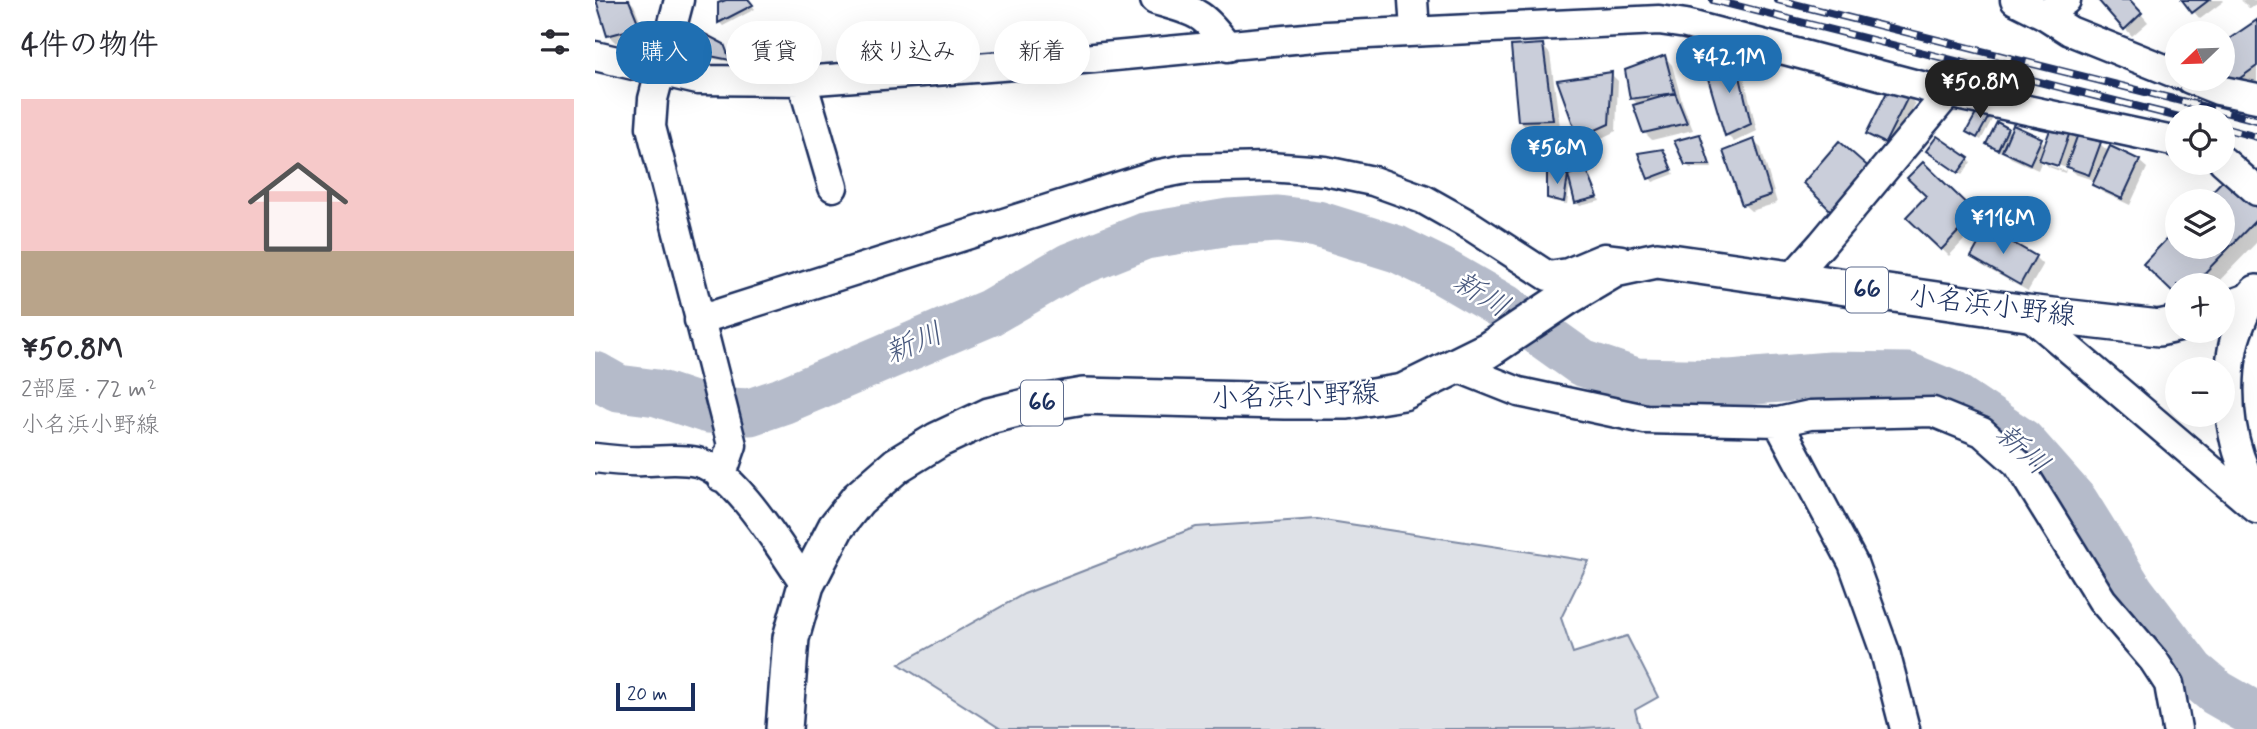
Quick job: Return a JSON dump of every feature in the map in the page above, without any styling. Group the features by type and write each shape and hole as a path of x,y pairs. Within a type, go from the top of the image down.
{"main road":[{"name":"小名浜小野線","path":"784,729 792,638 806,585 836,527 857,499 897,465 938,440 989,416 1083,396 1347,401 1403,393 1487,350 1615,269 1657,260 2027,313 2165,327"}],"street":[{"path":"674,21 679,0"},
{"path":"1155,0 1196,11 1212,25 1228,47"},
{"path":"1413,0 1415,31"},
{"path":"2015,0 2055,8 2070,31 2165,69"},
{"path":"822,79 1228,47 1326,36 1659,20 1686,24 1948,93 2165,139"},
{"path":"595,56 616,61"},
{"path":"657,84 653,99 651,127 732,445 721,477"},
{"path":"803,84 833,187"},
{"path":"2223,91 2257,98"},
{"path":"1790,280 1948,93"},
{"path":"701,325 1154,175 1186,169 1268,167 1325,171 1373,180 1423,199 1548,275 1568,273 1604,258 1642,262"},
{"path":"2235,172 2257,191"},
{"path":"2243,302 2229,388 2231,428 2246,475 2257,494"},
{"path":"2027,313 2257,509"},
{"path":"1456,367 1519,392 1645,419 1778,422 1810,415 1933,412 1982,432 2018,464 2102,600 2169,684 2177,729"},
{"path":"1778,422 1853,563 1885,652 1905,729"},
{"path":"601,464 676,459 700,463 744,497 806,585"}],"shaded area":[{"path":"1317,519 1589,561 1561,618 1573,653 1627,636 1658,697 1635,710 1640,729 1615,729 1614,726 1569,729 1001,729 899,664 1024,594 1196,527"}],"building":[{"path":"596,0 629,0 638,21 616,21 616,34 607,36"},
{"path":"726,0 749,0 753,5 718,23 718,3"},
{"path":"2098,0 2130,0 2142,13 2124,30"},
{"path":"2182,0 2209,0 2192,13"},
{"path":"2257,20 2257,66 2235,82 2235,35"},
{"path":"712,38 724,44 726,59 712,56"},
{"path":"1543,44 1553,120 1518,121 1511,46"},
{"path":"1665,55 1675,93 1630,99 1625,70"},
{"path":"1735,55 1751,124 1725,136 1705,68"},
{"path":"1612,72 1609,124 1578,138 1557,80"},
{"path":"1890,86 1909,95 1885,143 1866,134"},
{"path":"1675,93 1687,123 1643,133 1633,105"},
{"path":"1982,103 1993,109 1977,138 1966,132"},
{"path":"2054,119 2072,126 2058,166 2039,160"},
{"path":"1997,122 2008,128 1998,150 1986,144"},
{"path":"2013,125 2042,138 2030,164 2002,151"},
{"path":"1700,134 1710,165 1685,165 1674,141"},
{"path":"2078,134 2101,142 2089,175 2066,167"},
{"path":"1937,136 1969,158 1958,173 1926,151"},
{"path":"1754,139 1771,195 1742,205 1723,151"},
{"path":"1839,141 1872,170 1833,213 1803,183"},
{"path":"2110,146 2140,160 2122,199 2092,185"},
{"path":"1663,149 1672,170 1648,179 1638,153"},
{"path":"1923,162 1976,213 1941,250 1906,217 1926,196 1907,178"},
{"path":"1586,168 1598,197 1575,203 1568,175"},
{"path":"1547,170 1568,175 1564,202 1547,198"},
{"path":"2227,176 2257,205 2257,219 2235,242 2235,189 2215,189"},
{"path":"1987,228 2036,256 2020,285 1971,257"},
{"path":"2165,241 2165,259 2218,259 2205,273 2165,273 2165,285 2143,264"}],"waterway":[{"name":"新川","path":"595,375 618,388 657,393 708,410 750,412 989,313 1070,266 1145,236 1229,222 1278,219 1317,224 1397,249 1440,270 1504,307 1582,363 1636,381 1730,383 1830,375 1908,376 1949,393 2022,442 2075,502 2131,592 2192,672 2217,693 2257,716"}],"railway":[{"path":"1713,0 2165,113"},
{"path":"1778,0 2257,120"},
{"path":"2235,131 2257,137"}]}
